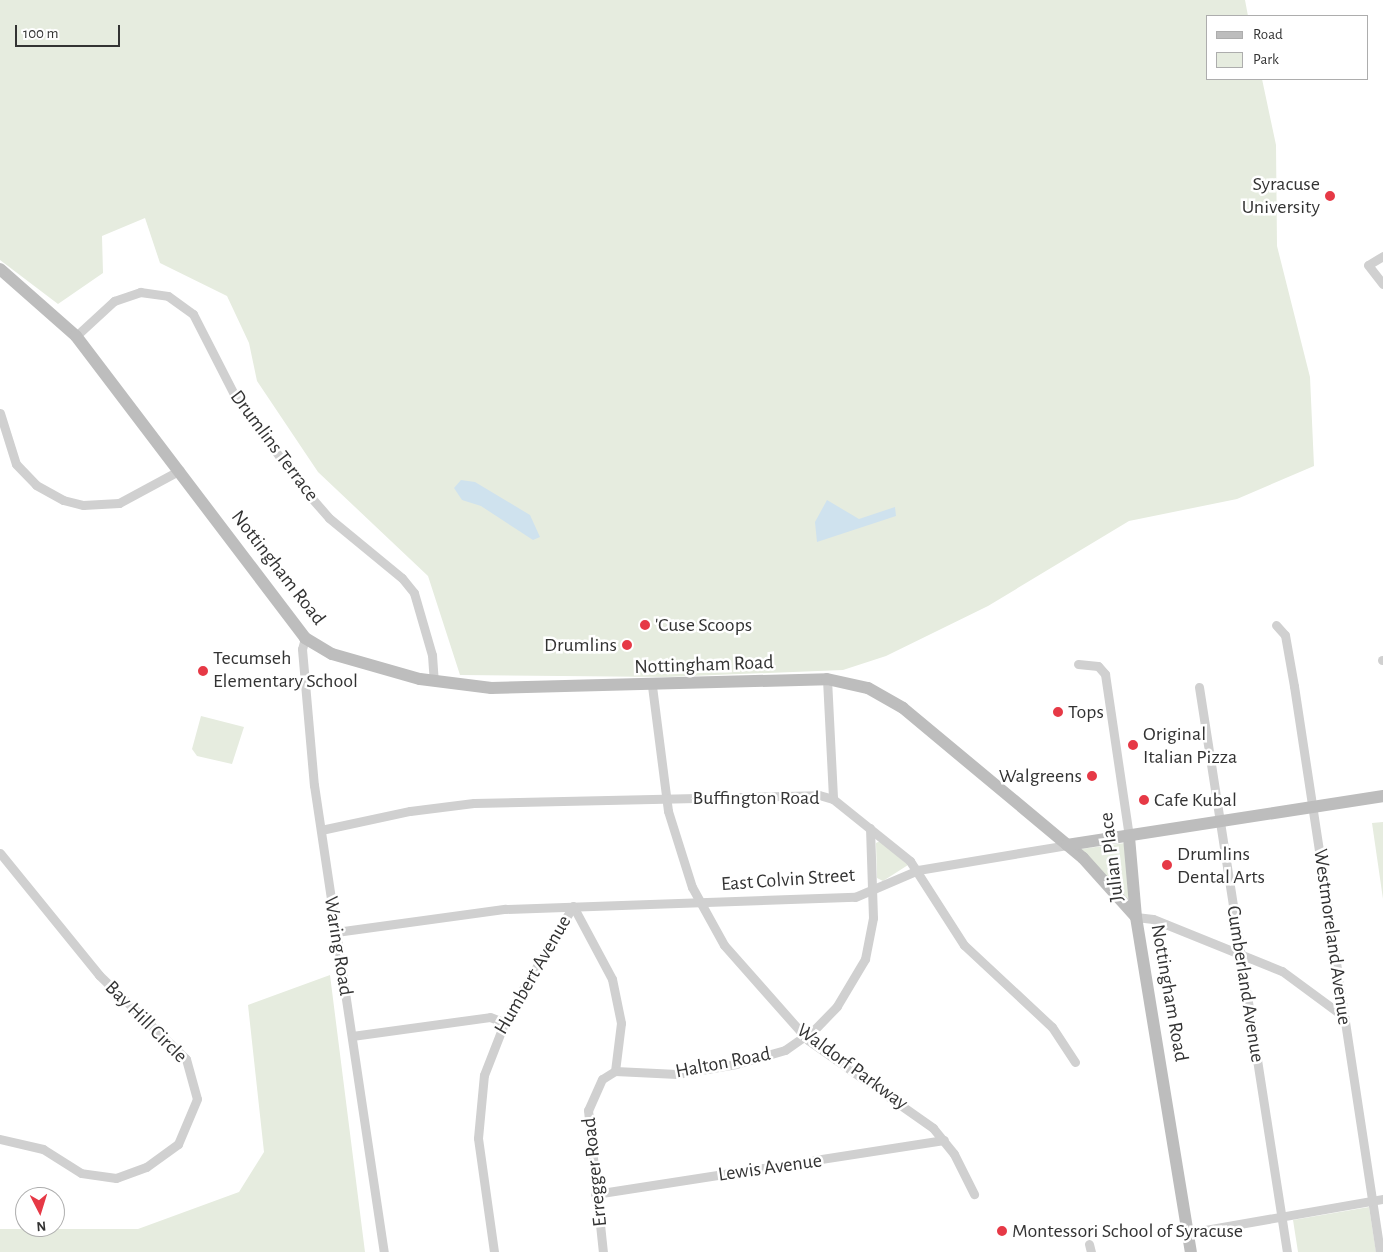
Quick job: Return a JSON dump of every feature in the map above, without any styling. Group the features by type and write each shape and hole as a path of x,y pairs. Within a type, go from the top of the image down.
{"street":[{"path":"1383,256 1368,265 1383,284"},
{"name":"Nottingham Road","path":"0,268 76,336 180,470 305,638 358,663 434,681 491,688 652,686 827,679 868,688 890,699 1067,845 1109,883 1136,917 1191,1252"},
{"name":"Drumlins Terrace","path":"76,336 114,301 140,292 168,296 193,314 236,398 302,486 329,518 402,578 414,594 421,609 434,681"},
{"path":"0,413 16,464 36,485 62,500 83,505 119,503 180,470"},
{"name":"Westmoreland Avenue","path":"1276,625 1285,635 1380,1252"},
{"name":"Waring Road","path":"305,638 305,694 321,830 384,1252"},
{"name":"Julian Place","path":"1078,664 1098,666 1104,674 1129,837 1136,917"},
{"path":"827,679 832,799"},
{"name":"Waldorf Parkway","path":"652,686 665,798 699,904 743,970 804,1037 912,1111 944,1140 974,1194"},
{"name":"Cumberland Avenue","path":"1199,687 1287,1252"},
{"name":"Buffington Road","path":"321,830 439,806 819,795 832,799 870,828 918,870 964,945 1052,1027 1075,1062"},
{"name":"East Colvin Street","path":"336,932 486,911 573,906 699,904 855,898 918,870 1383,796"},
{"name":"Halton Road","path":"615,1071 677,1074 736,1064 785,1050 804,1037 837,1006 865,959 871,936 870,828"},
{"name":"Bay Hill Circle","path":"0,853 99,975 186,1059 197,1098 178,1144 146,1167 116,1178 81,1173 43,1149 0,1139"},
{"name":"Humbert Avenue","path":"494,1252 483,1191 478,1118 484,1075 504,1022 573,906"},
{"name":"Erregger Road","path":"573,906 615,987 622,1046 615,1071 602,1079 588,1110 595,1194 603,1252"},
{"path":"1136,917 1153,919 1241,954 1297,979 1343,1016"},
{"path":"352,1036 490,1018 504,1022"},
{"name":"Lewis Avenue","path":"595,1194 944,1140"},
{"path":"1188,1233 1383,1199"}],"green space":[{"path":"0,0 1245,0 1248,15 1206,15 1206,80 1262,80 1276,145 1277,246 1310,377 1314,466 1237,499 1129,521 988,606 886,656 843,670 666,677 460,675 428,576 318,472 257,381 249,343 227,296 160,263 145,218 102,236 103,273 58,304 0,260"},
{"path":"201,716 244,727 232,764 197,756 192,749"},
{"path":"1383,822 1383,899 1372,823"},
{"path":"880,841 908,865 883,881 877,878 876,843"},
{"path":"1125,843 1131,903 1081,849"},
{"path":"330,975 365,1252 0,1252 0,1229 15,1229 15,1237 65,1237 65,1229 138,1229 239,1192 264,1152 248,1005"},
{"path":"1369,1207 1376,1252 1298,1252 1293,1220"}],"water":[{"path":"461,480 475,482 530,515 540,537 533,540 481,506 462,500 454,488"},
{"path":"827,500 859,519 895,507 896,516 817,542 815,522"}],"place":[{"name":"Syracuse University","path":"1330,196"},
{"name":"'Cuse Scoops","path":"645,625"},
{"name":"Drumlins","path":"627,645"},
{"name":"Tecumseh Elementary School","path":"203,671"},
{"name":"Tops","path":"1058,712"},
{"name":"Original Italian Pizza","path":"1133,745"},
{"name":"Walgreens","path":"1092,776"},
{"name":"Cafe Kubal","path":"1144,800"},
{"name":"Drumlins Dental Arts","path":"1167,865"},
{"name":"Montessori School of Syracuse","path":"1002,1231"}]}
